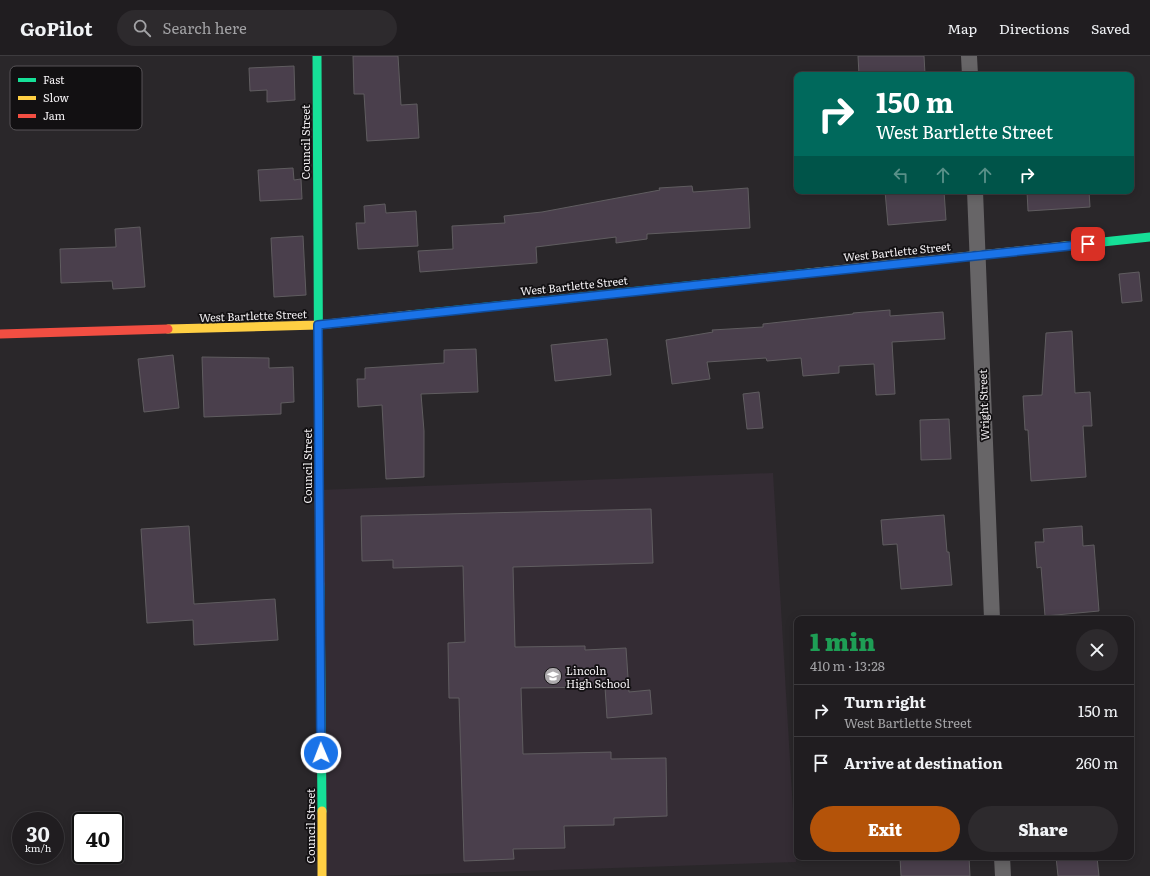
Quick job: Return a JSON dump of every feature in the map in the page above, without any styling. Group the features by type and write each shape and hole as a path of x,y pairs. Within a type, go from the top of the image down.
{"street":[{"name":"Council Street","path":"317,56 322,876"},
{"path":"969,56 970,72"},
{"name":"Wright Street","path":"975,194 992,616"},
{"name":"West Bartlette Street","path":"0,334 318,325 977,254 1150,237"},
{"path":"1002,860 1003,876"}],"shaded area":[{"name":"Lincoln High School","path":"773,473 794,828 794,860 796,860 796,862 371,876 322,876 319,490"}],"building":[{"path":"353,56 398,56 401,105 417,104 419,138 367,141 364,94 354,94"},
{"path":"858,56 924,56 925,72 859,72"},
{"path":"294,66 295,100 267,102 267,90 250,91 249,68"},
{"path":"293,168 294,180 301,179 302,199 260,201 258,170"},
{"path":"692,186 693,192 748,188 750,228 647,234 647,239 616,243 616,237 536,247 537,263 420,272 418,251 453,249 452,226 505,223 504,216 542,212 660,190 659,188"},
{"path":"885,194 944,194 946,220 888,225"},
{"path":"1027,194 1089,194 1090,207 1028,211"},
{"path":"385,204 386,213 416,211 418,246 358,249 356,223 365,223 364,206"},
{"path":"140,227 145,287 113,289 112,281 61,283 60,249 116,247 115,229"},
{"path":"303,236 306,295 274,297 271,238"},
{"path":"1139,272 1142,301 1122,303 1119,274"},
{"path":"890,310 890,316 943,312 945,339 892,342 895,394 876,395 874,364 839,366 839,373 803,376 801,358 767,361 766,358 707,362 710,379 672,384 666,340 713,332 712,330 763,327 763,324"},
{"path":"1072,331 1075,393 1090,392 1092,426 1083,426 1086,477 1031,481 1028,430 1025,430 1023,396 1042,395 1046,333"},
{"path":"607,339 611,375 555,381 551,345"},
{"path":"476,349 478,392 421,394 424,431 424,477 386,479 382,405 358,407 357,379 365,379 365,368 444,363 444,350"},
{"path":"173,355 179,408 144,412 138,359"},
{"path":"202,357 269,358 269,368 293,367 294,402 281,403 281,414 204,417"},
{"path":"759,392 763,428 747,429 743,394"},
{"path":"949,419 951,459 921,460 920,420"},
{"name":"Lincoln High School","path":"651,509 653,563 513,567 515,647 585,646 585,650 626,648 629,692 650,690 652,714 607,718 605,687 521,688 523,754 611,752 611,759 666,758 667,816 614,818 614,825 564,826 565,848 513,849 514,859 464,861 459,698 449,698 448,643 465,642 463,566 393,568 393,560 362,561 361,516"},
{"path":"944,515 947,552 949,552 952,585 901,589 897,544 883,545 881,520"},
{"path":"189,526 194,604 275,599 278,640 194,645 193,620 147,623 141,529"},
{"path":"1082,526 1083,546 1094,545 1099,611 1045,616 1041,567 1037,568 1035,542 1044,542 1043,529"},
{"path":"900,860 969,860 970,876 901,876"},
{"path":"1056,860 1097,860 1099,876 1058,876"}],"traffic: fast":[{"path":"317,56 319,449"},
{"path":"1065,246 1150,237"},
{"path":"410,315 809,273"},
{"path":"320,584 322,811"}],"traffic: slow":[{"path":"809,273 1065,246"},
{"path":"168,329 318,325 410,315"},
{"path":"322,811 322,876"}],"traffic: jam":[{"path":"0,334 168,329"},
{"path":"319,449 320,584"}],"place":[{"name":"Lincoln High School","path":"553,676"}],"route":[{"path":"321,753 318,325 977,254 1088,244"}]}
